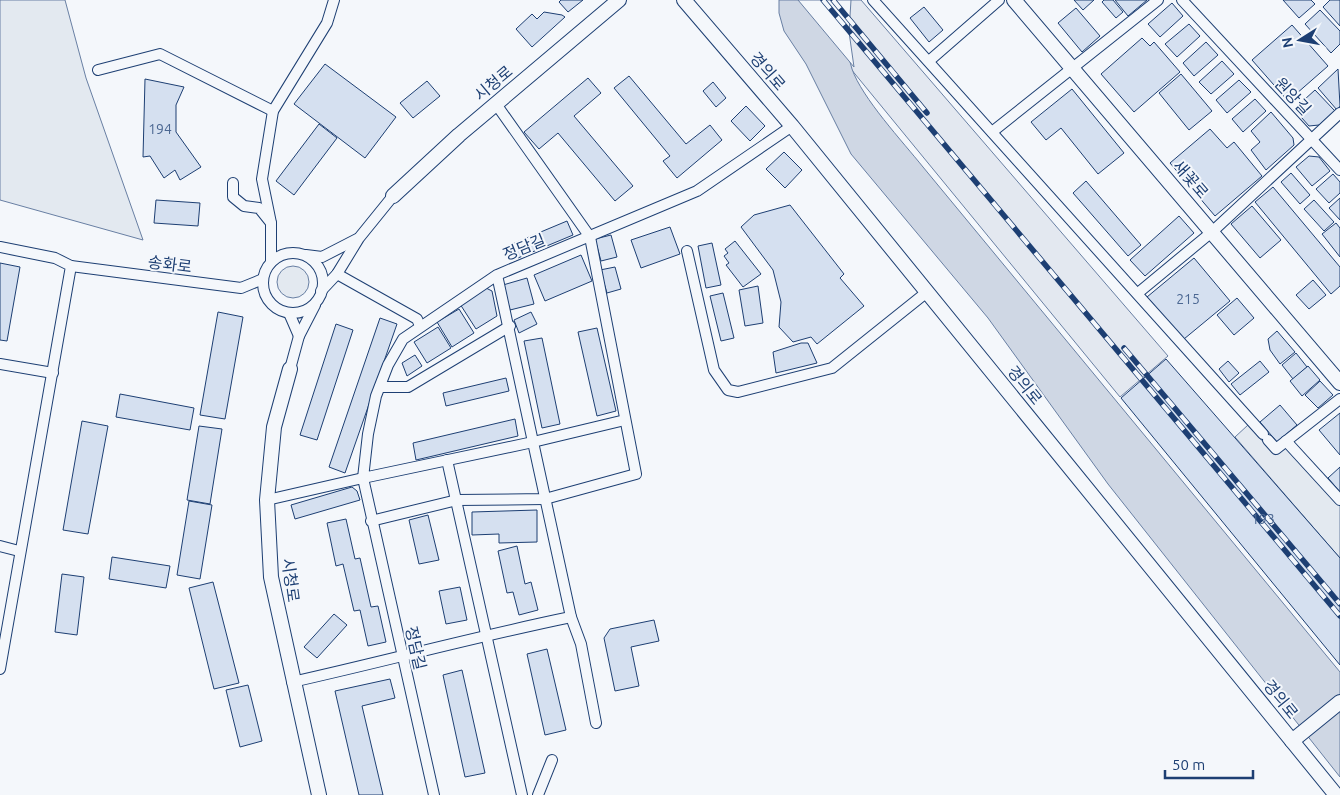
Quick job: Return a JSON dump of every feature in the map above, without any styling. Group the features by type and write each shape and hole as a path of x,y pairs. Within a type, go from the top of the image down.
{"street":[{"path":"334,0 327,23 272,111 262,179 271,223 271,262 263,279 265,294 274,307 289,313 305,310 320,296 337,274 358,238 393,196"},
{"name":"시청로","path":"393,196 496,104 619,0"},
{"name":"경의로","path":"684,0 792,126 1336,795"},
{"path":"873,0 1121,277 1138,293 1276,449 1340,399"},
{"path":"929,61 999,0"},
{"name":"새꽃로","path":"1014,0 1072,70 1213,230 1340,383"},
{"path":"992,132 1158,0"},
{"name":"원앙길","path":"1182,0 1312,137 1340,170"},
{"path":"98,70 160,54 272,111"},
{"path":"371,520 458,500 545,499 636,474 590,237 496,104"},
{"path":"1138,293 1213,230 1340,113"},
{"name":"정담길","path":"434,795 363,478 368,434 380,387 388,365 403,339 497,275 697,190 792,126"},
{"path":"233,183 233,196 244,206 259,208 271,223"},
{"path":"271,262 289,253 322,257 358,238"},
{"name":"송화로","path":"0,247 56,258 71,266 241,288 263,279"},
{"path":"687,251 714,370 728,390 738,392 832,368 927,292"},
{"path":"290,369 300,336 320,296 323,282 316,264 300,254"},
{"path":"0,669 19,551 71,266"},
{"path":"337,274 417,319 420,326"},
{"path":"497,275 510,326 571,617 581,644 596,724"},
{"path":"241,288 265,294"},
{"path":"289,313 300,336"},
{"path":"380,387 408,387 510,326"},
{"path":"0,364 53,373"},
{"name":"시청로","path":"290,369 274,427 267,500 271,577 292,682 319,795"},
{"path":"267,500 625,420"},
{"path":"1286,441 1340,500"},
{"path":"447,460 458,500 522,795"},
{"path":"0,546 19,551"},
{"path":"292,682 402,657 436,646 571,617"},
{"path":"1292,741 1340,702"},
{"path":"538,795 552,760"}],"shaded area":[{"path":"0,0 65,0 86,78 143,240 0,200"},
{"path":"779,0 849,0 848,53 852,69 864,93 894,133 1340,672 1340,777 1108,484 988,318 851,154 806,64 784,31 779,13"},
{"path":"842,0 861,0 1168,356 1120,397 814,24"},
{"path":"293,266 305,270 309,282 305,294 293,298 281,294 277,282 281,270"},
{"path":"1248,425 1275,455 1286,447 1340,506 1340,558 1235,437"}],"pier":[{"path":"798,0 851,0 849,32 854,67"}],"building":[{"path":"561,0 583,0 568,12 559,2"},
{"path":"1074,0 1094,0 1083,10"},
{"path":"1104,0 1113,0 1123,12 1116,18 1102,2"},
{"path":"1115,0 1147,0 1128,16"},
{"path":"1283,0 1311,0 1315,4 1299,18"},
{"path":"1330,0 1340,0 1340,26 1323,7"},
{"path":"1172,3 1183,16 1160,37 1148,24"},
{"path":"924,7 943,30 929,42 910,18"},
{"path":"1076,8 1100,36 1082,52 1058,23"},
{"path":"1320,10 1340,31 1340,44 1331,53 1305,24"},
{"path":"544,12 565,17 532,47 516,29 532,14 537,19"},
{"path":"1189,24 1200,36 1177,57 1165,44"},
{"path":"1292,25 1328,66 1288,101 1252,60"},
{"path":"1142,38 1150,46 1154,42 1180,72 1134,112 1101,74"},
{"path":"1206,42 1218,55 1194,76 1183,63"},
{"path":"1222,61 1234,74 1211,94 1199,82"},
{"path":"325,64 396,117 365,158 294,104"},
{"path":"1338,69 1340,106 1337,110 1318,88"},
{"path":"1181,74 1212,111 1189,130 1159,93"},
{"path":"629,76 686,144 710,125 722,140 677,178 663,161 670,156 614,88"},
{"path":"588,78 601,93 574,116 633,186 615,201 558,133 539,149 524,132"},
{"path":"145,79 184,87 176,105 176,132 201,167 180,180 175,170 164,178 150,156 143,157"},
{"path":"1239,80 1251,92 1227,113 1216,100"},
{"path":"427,81 440,96 413,118 400,103"},
{"path":"713,82 726,98 716,107 703,91"},
{"path":"1072,89 1124,153 1098,174 1061,128 1046,140 1031,122"},
{"path":"1315,90 1335,111 1319,125 1309,126 1294,109"},
{"path":"1255,99 1266,111 1243,132 1232,119"},
{"path":"746,106 765,126 750,141 731,121"},
{"path":"1271,112 1293,138 1294,145 1266,170 1251,150 1260,142 1251,131"},
{"path":"319,124 337,138 294,195 276,181"},
{"path":"1210,129 1227,148 1234,142 1262,176 1215,216 1170,163"},
{"path":"784,152 802,170 785,188 766,169"},
{"path":"1309,156 1319,157 1330,171 1312,186 1296,167"},
{"path":"1291,173 1310,195 1300,204 1281,182"},
{"path":"1333,174 1340,182 1340,193 1329,203 1316,189"},
{"path":"1086,181 1141,245 1128,256 1073,193"},
{"path":"1273,187 1340,267 1340,286 1331,294 1255,202"},
{"path":"1340,198 1340,220 1329,208"},
{"path":"156,200 200,203 198,226 154,223"},
{"path":"1314,200 1334,222 1324,231 1304,209"},
{"path":"790,205 844,274 840,278 864,306 817,344 811,337 793,342 779,327 781,302 773,270 741,227 754,215"},
{"path":"1252,206 1281,240 1260,258 1231,224"},
{"path":"1179,216 1194,233 1145,276 1130,260"},
{"path":"567,221 573,235 518,258 512,244"},
{"path":"1336,223 1340,228 1340,257 1322,234"},
{"path":"670,227 680,254 641,268 631,240"},
{"path":"611,235 617,257 601,261 595,239"},
{"path":"735,241 761,274 743,287 726,265 729,263 724,256 728,253 725,249"},
{"path":"712,243 721,285 706,288 698,246"},
{"path":"581,255 592,281 545,301 534,275"},
{"path":"1194,258 1230,301 1184,339 1147,297"},
{"path":"0,263 20,267 7,341 0,340"},
{"path":"615,267 621,289 607,293 600,270"},
{"path":"527,278 534,304 510,310 503,285"},
{"path":"1313,280 1326,295 1309,309 1296,295"},
{"path":"758,286 763,323 745,326 739,290"},
{"path":"486,288 492,291 497,316 476,329 460,304"},
{"path":"723,293 734,338 721,341 710,296"},
{"path":"1237,298 1254,318 1234,335 1217,315"},
{"path":"459,309 474,333 452,347 437,322"},
{"path":"218,312 243,317 225,419 200,415"},
{"path":"531,312 537,324 519,333 514,320"},
{"path":"380,318 397,324 345,473 329,467"},
{"path":"336,324 353,330 317,440 300,435"},
{"path":"438,327 451,348 427,363 414,342"},
{"path":"597,328 616,411 597,416 578,332"},
{"path":"1277,331 1295,352 1280,364 1270,350 1268,339"},
{"path":"542,338 560,424 542,428 524,341"},
{"path":"801,343 808,343 817,363 776,373 773,352"},
{"path":"1296,353 1307,367 1293,379 1282,365"},
{"path":"415,355 422,366 407,376 402,363"},
{"path":"1166,359 1340,558 1340,665 1121,398"},
{"path":"1228,361 1239,373 1229,382 1219,369"},
{"path":"1260,361 1269,372 1240,395 1231,384"},
{"path":"1308,366 1320,380 1302,396 1290,381"},
{"path":"506,378 509,391 446,406 443,393"},
{"path":"1320,381 1333,395 1318,408 1305,395"},
{"path":"120,394 194,408 190,430 116,417"},
{"path":"1280,405 1297,425 1277,442 1260,422"},
{"path":"1340,413 1340,455 1319,430"},
{"path":"515,419 518,436 416,460 413,443"},
{"path":"82,421 108,426 88,534 63,530"},
{"path":"199,426 222,429 210,504 187,500"},
{"path":"1340,467 1340,492 1328,478"},
{"path":"352,487 357,491 360,500 295,519 291,505"},
{"path":"189,501 212,505 200,579 177,575"},
{"path":"537,510 537,542 499,543 499,534 472,535 472,512"},
{"path":"428,515 439,560 419,564 409,520"},
{"path":"346,519 355,559 360,558 371,607 378,606 386,642 368,646 360,610 354,611 343,564 336,566 327,523"},
{"path":"517,546 525,584 531,582 538,610 519,615 513,592 507,593 498,551"},
{"path":"112,557 170,566 166,588 109,579"},
{"path":"62,574 84,577 77,635 55,632"},
{"path":"213,582 239,683 214,689 189,588"},
{"path":"460,587 467,620 446,624 439,591"},
{"path":"334,614 347,625 317,658 304,647"},
{"path":"654,620 659,641 631,647 639,686 615,691 604,638 610,629"},
{"path":"547,649 566,730 545,735 527,654"},
{"path":"462,670 485,773 465,777 443,675"},
{"path":"390,679 395,698 362,706 383,795 359,795 335,691"},
{"path":"248,685 262,741 240,747 226,690"}],"railway":[{"path":"823,0 1340,616"},
{"path":"833,0 927,113"},
{"path":"1124,348 1340,604"}]}
